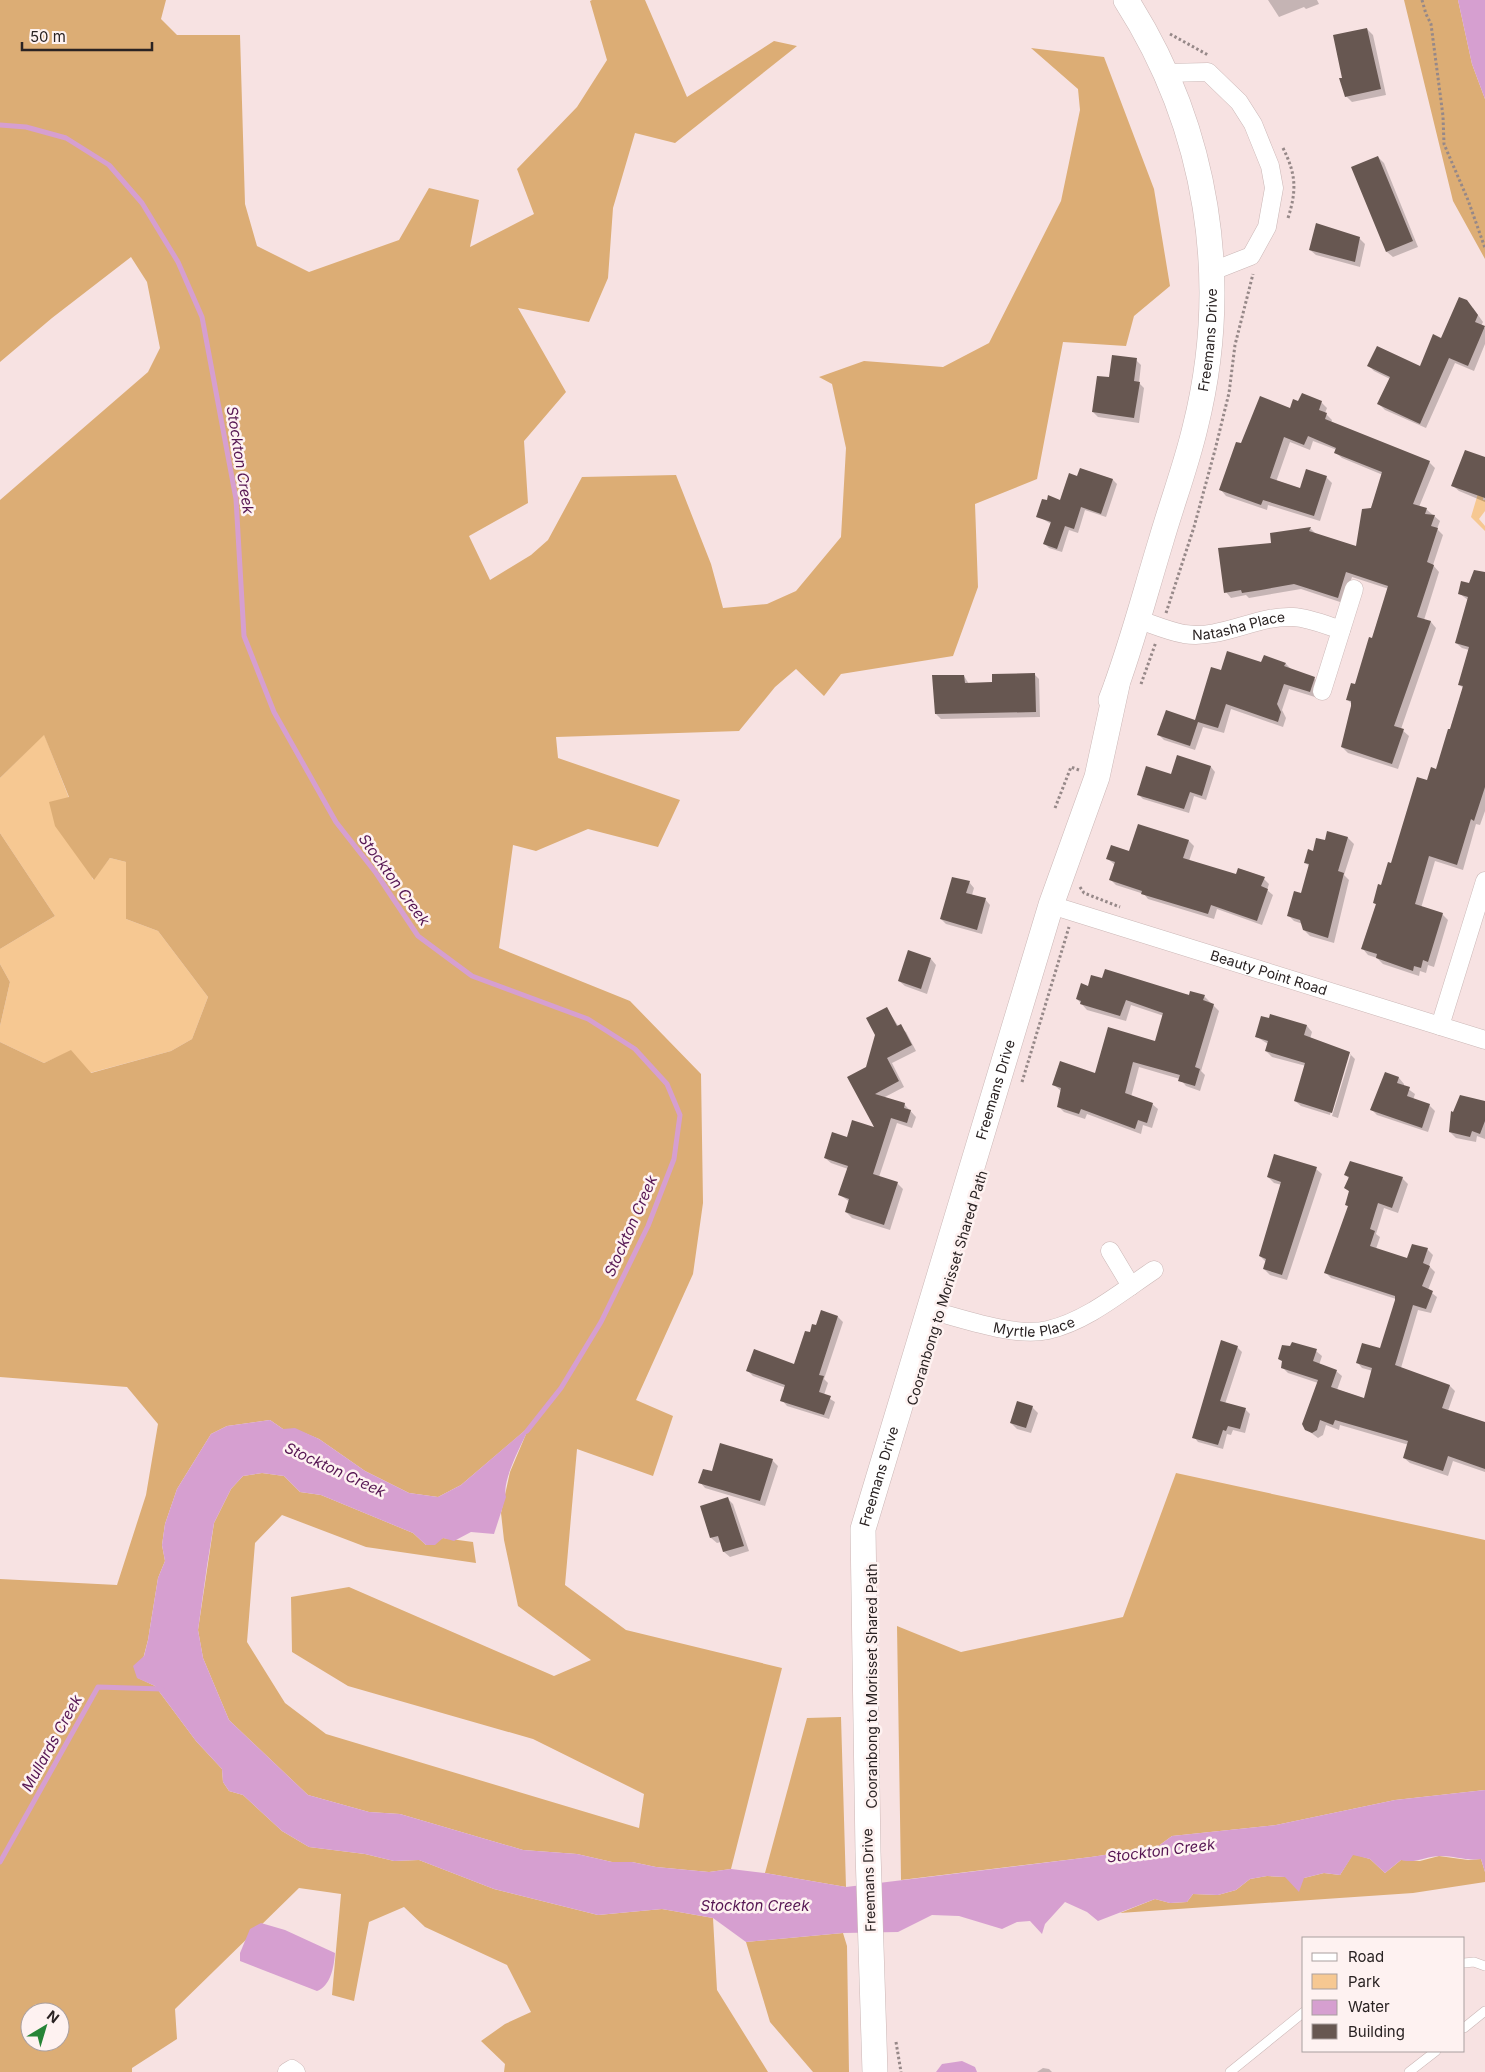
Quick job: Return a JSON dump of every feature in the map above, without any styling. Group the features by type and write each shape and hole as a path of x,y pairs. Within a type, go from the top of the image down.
{"main road":[{"name":"Freemans Drive","path":"875,2072 868,1852 863,1529 929,1310 1062,909 1097,777 1117,685 1195,428 1212,329 1213,272 1208,217 1198,164 1187,126 1166,73 1152,43 1126,0"}],"street":[{"path":"1166,73 1208,72 1239,102 1253,124 1270,166 1274,188 1267,228 1250,256 1213,272"},
{"path":"1322,691 1354,589"},
{"name":"Natasha Place","path":"1137,619 1184,634 1202,634 1276,618 1292,617 1341,630"},
{"path":"1440,1026 1485,880"},
{"name":"Beauty Point Road","path":"1062,909 1485,1040"},
{"path":"1110,1251 1131,1286"},
{"name":"Myrtle Place","path":"929,1310 1015,1331 1048,1331 1089,1314 1154,1270"},
{"path":"287,2072 292,2069 296,2072"}],"lane":[{"path":"1465,1963 1474,1962 1485,1966"},
{"path":"1465,2027 1485,2011"},
{"path":"1230,2072 1302,2014"},
{"path":"1409,2072 1435,2052"}],"path":[{"path":"1422,0 1431,24 1443,116 1444,144 1468,200 1485,248"},
{"path":"1020,1087 1062,909 1081,889 1084,893 1126,909"}],"green space":[{"path":"1485,470 1483,500 1485,500 1485,511 1479,519 1485,526 1485,531 1471,517"},
{"path":"44,734 69,798 93,880 110,858 126,862 126,919 158,931 208,997 192,1039 171,1051 90,1073 71,1051 44,1063 0,1042 0,1026 10,982 0,964 0,949 55,916 0,833 0,778"}],"shaded area":[{"path":"0,0 166,0 161,19 177,35 240,35 245,204 257,246 309,272 399,240 429,188 479,200 470,247 534,214 517,169 577,107 607,60 590,1 592,0 645,0 687,97 774,41 797,46 675,143 635,133 613,208 608,278 589,322 518,308 566,392 524,441 528,503 469,536 490,580 531,555 548,540 582,477 676,475 711,564 723,608 767,604 796,591 841,537 846,448 832,384 819,377 864,361 943,367 989,343 1061,201 1080,110 1078,89 1031,48 1104,57 1154,189 1170,286 1134,316 1126,346 1063,342 1037,479 975,504 978,587 953,656 841,674 824,696 796,669 775,687 739,731 556,737 558,758 680,800 658,847 588,829 536,851 513,845 499,948 630,1001 701,1074 703,1203 693,1274 636,1400 673,1416 653,1476 577,1449 565,1585 626,1630 782,1668 731,1869 709,1872 656,1867 632,1862 612,1862 577,1854 523,1850 400,1814 369,1812 308,1795 229,1720 203,1658 198,1630 214,1523 231,1489 243,1476 262,1473 284,1476 300,1492 321,1495 413,1533 426,1545 443,1538 473,1542 476,1563 366,1547 282,1515 255,1543 247,1642 285,1703 326,1734 639,1828 644,1794 533,1739 348,1686 292,1652 291,1597 349,1587 554,1676 591,1660 518,1606 504,1540 501,1513 510,1472 529,1427 461,1485 438,1497 409,1493 365,1471 319,1439 295,1429 283,1429 270,1420 227,1426 211,1434 177,1489 165,1524 162,1545 165,1561 158,1578 148,1640 138,1678 155,1686 196,1741 222,1769 223,1782 229,1791 243,1795 282,1831 309,1847 365,1854 394,1861 419,1860 494,1889 598,1915 662,1909 713,1918 717,1990 768,2072 504,2072 505,2064 481,2041 505,2024 531,2012 507,1965 425,1927 404,1907 369,1922 354,2001 332,1995 341,1894 299,1888 175,2009 177,2039 132,2068 132,2072 0,2072 0,1579 117,1585 146,1495 158,1424 127,1387 0,1377 0,1042 44,1063 71,1050 91,1073 171,1051 192,1039 208,997 158,931 126,919 126,862 110,858 94,880 55,826 49,802 69,797 44,735 0,778 0,500 148,372 160,348 147,282 131,257 52,318 0,362"},
{"path":"1404,0 1458,0 1472,64 1485,99 1485,259 1453,201"},
{"path":"0,833 55,916 0,949"},
{"path":"0,964 10,982 0,1026"},
{"path":"1176,1473 1485,1540 1485,1790 1395,1800 1276,1825 1172,1836 1157,1847 901,1880 897,1626 961,1652 1123,1617"},
{"path":"841,1717 846,1887 765,1873 807,1718"},
{"path":"1353,1854 1370,1859 1385,1873 1401,1860 1420,1861 1439,1856 1468,1860 1481,1859 1485,1872 1485,1882 1413,1893 1120,1913 1155,1899 1170,1903 1187,1902 1193,1894 1218,1895 1236,1890 1250,1879 1267,1876 1304,1878 1324,1873 1340,1875"},
{"path":"843,1933 847,1946 849,2072 813,2072 770,2022 746,1942"}],"water":[{"path":"1458,0 1485,0 1485,99 1472,64"},
{"name":"Stockton Creek","path":"270,1420 283,1429 295,1428 319,1439 365,1471 409,1493 438,1497 461,1485 530,1426 507,1481 506,1497 494,1534 471,1532 454,1541 443,1538 435,1545 426,1545 413,1533 321,1495 300,1492 284,1476 262,1473 243,1476 231,1489 214,1523 198,1630 203,1658 229,1720 308,1795 369,1812 400,1814 523,1850 577,1854 612,1862 632,1862 656,1867 709,1872 731,1869 846,1887 1157,1847 1172,1836 1276,1825 1395,1800 1485,1790 1485,1872 1481,1859 1441,1856 1411,1861 1401,1860 1385,1873 1370,1859 1353,1855 1340,1875 1324,1873 1304,1878 1299,1892 1285,1877 1267,1876 1250,1879 1236,1890 1218,1895 1193,1894 1187,1902 1170,1903 1155,1899 1098,1921 1087,1912 1065,1902 1045,1924 1042,1934 1030,1921 1017,1922 1002,1929 959,1916 932,1915 898,1932 843,1933 746,1942 713,1918 662,1909 598,1915 494,1889 419,1860 394,1861 365,1854 309,1847 282,1831 243,1795 229,1791 223,1782 222,1769 196,1741 155,1686 137,1678 133,1666 144,1656 148,1640 158,1578 165,1561 162,1545 165,1524 177,1489 211,1434 227,1426"},
{"path":"261,1923 285,1930 335,1953 333,1969 326,1985 317,1991 240,1961 240,1953 250,1929"},
{"path":"962,2061 975,2067 977,2072 936,2072 942,2064"}],"building":[{"path":"1367,28 1381,89 1345,97 1339,78 1342,78 1333,35"},
{"path":"1378,156 1413,241 1386,252 1351,167"},
{"path":"1316,223 1360,237 1355,262 1309,250"},
{"path":"1459,297 1467,300 1478,315 1475,322 1485,326 1468,366 1449,358 1420,424 1377,404 1390,377 1367,366 1377,346 1420,366 1433,334 1441,338"},
{"path":"1112,355 1137,358 1134,381 1140,382 1134,418 1092,412 1097,376 1109,377"},
{"path":"1302,393 1322,401 1319,410 1327,413 1325,419 1430,461 1413,504 1427,508 1425,514 1435,515 1431,526 1438,528 1427,562 1434,565 1417,617 1431,621 1394,726 1404,729 1392,764 1341,747 1351,706 1351,701 1346,700 1351,683 1355,684 1369,637 1372,638 1388,586 1346,572 1338,598 1294,584 1242,593 1241,590 1224,593 1218,548 1271,543 1270,533 1311,527 1309,531 1356,546 1362,509 1371,508 1382,472 1334,453 1336,448 1308,436 1304,445 1284,437 1270,478 1300,488 1306,469 1327,476 1314,516 1263,500 1261,505 1219,490 1236,442 1241,443 1260,396 1290,408 1293,399 1298,401"},
{"path":"1465,450 1485,457 1485,498 1451,486"},
{"path":"1080,468 1113,479 1101,514 1081,507 1074,529 1065,526 1057,549 1043,544 1051,522 1036,517 1042,499 1047,500 1048,495 1060,500 1069,473 1077,476"},
{"path":"1474,570 1485,572 1485,787 1474,821 1471,819 1457,865 1429,856 1415,904 1443,913 1428,962 1423,960 1421,968 1414,966 1413,971 1376,958 1377,954 1361,949 1376,904 1373,903 1378,884 1381,885 1388,862 1391,863 1417,777 1427,780 1431,767 1436,769 1463,686 1458,685 1469,647 1455,643 1468,597 1458,594 1461,581 1469,583"},
{"path":"1227,651 1261,662 1264,655 1286,663 1284,666 1315,677 1310,692 1284,684 1277,704 1281,712 1278,722 1226,704 1218,728 1198,722 1190,746 1157,735 1166,710 1195,720 1211,667 1221,670"},
{"path":"1035,673 1036,712 935,714 932,675 964,675 965,683 992,682 992,674"},
{"path":"1177,755 1211,766 1202,796 1190,792 1184,809 1137,795 1146,766 1171,774"},
{"path":"1138,824 1189,840 1183,858 1236,874 1238,868 1265,877 1261,886 1268,889 1257,921 1211,905 1208,914 1141,894 1142,891 1109,880 1115,862 1106,859 1111,845 1129,851"},
{"path":"1327,831 1348,837 1338,871 1344,873 1328,938 1303,930 1300,920 1287,916 1294,891 1301,893 1309,864 1304,863 1308,849 1313,851 1316,838 1325,840"},
{"path":"952,877 970,881 966,893 986,898 977,930 940,919"},
{"path":"908,950 931,958 921,989 898,981"},
{"path":"1105,969 1189,995 1190,991 1205,995 1203,1000 1214,1004 1195,1067 1200,1069 1195,1086 1178,1081 1180,1075 1133,1062 1125,1093 1153,1103 1147,1123 1138,1120 1135,1129 1081,1109 1079,1114 1057,1107 1061,1088 1052,1085 1060,1061 1095,1073 1108,1027 1155,1041 1163,1013 1126,1000 1120,1016 1080,1004 1081,1001 1076,999 1081,983 1088,986 1091,975 1102,978"},
{"path":"887,1007 897,1026 901,1024 912,1045 887,1058 899,1081 875,1094 905,1103 904,1108 911,1110 907,1123 891,1118 873,1174 898,1182 884,1225 845,1212 849,1199 838,1195 848,1166 824,1158 832,1132 847,1137 852,1120 874,1127 847,1077 866,1067 875,1035 866,1018"},
{"path":"1270,1014 1307,1025 1304,1035 1350,1052 1332,1113 1294,1101 1305,1063 1265,1051 1268,1041 1255,1037 1261,1016 1269,1018"},
{"path":"1385,1072 1399,1077 1397,1083 1410,1087 1407,1096 1430,1104 1422,1128 1370,1110"},
{"path":"1460,1095 1485,1101 1485,1121 1480,1134 1472,1131 1470,1137 1449,1132 1451,1111 1453,1112"},
{"path":"1274,1154 1317,1167 1282,1275 1263,1269 1266,1259 1259,1256 1281,1182 1267,1177"},
{"path":"1350,1161 1403,1177 1392,1208 1378,1203 1370,1229 1375,1231 1370,1246 1407,1258 1412,1244 1428,1248 1423,1263 1430,1266 1422,1286 1433,1291 1426,1309 1413,1305 1395,1365 1450,1385 1442,1408 1485,1422 1485,1469 1448,1456 1443,1471 1403,1458 1408,1441 1335,1420 1333,1425 1320,1420 1317,1430 1312,1433 1305,1430 1302,1424 1318,1380 1281,1368 1282,1361 1278,1359 1282,1345 1290,1346 1292,1342 1317,1349 1313,1361 1337,1370 1331,1387 1364,1398 1372,1368 1356,1363 1362,1343 1380,1348 1395,1300 1395,1296 1324,1273 1348,1206 1345,1205 1349,1191 1344,1188 1349,1177 1344,1175"},
{"path":"821,1310 838,1316 819,1375 824,1376 819,1392 831,1396 824,1415 780,1401 785,1385 746,1371 754,1349 794,1364 805,1331 810,1332 812,1324 816,1325"},
{"path":"1221,1340 1238,1346 1220,1401 1246,1408 1240,1429 1228,1426 1226,1431 1223,1430 1218,1445 1192,1438"},
{"path":"1017,1401 1033,1406 1026,1428 1010,1423"},
{"path":"720,1443 773,1459 760,1501 698,1483 703,1469 712,1471"},
{"path":"728,1497 744,1546 723,1552 718,1536 710,1538 700,1506"}],"waterway":[{"name":"Stockton Creek","path":"0,125 26,127 66,138 109,165 142,203 178,262 202,317 236,499 244,636 274,712 336,822 376,873 418,936 472,976 588,1019 635,1049 667,1084 680,1115 674,1159 648,1226 601,1322 561,1388 527,1431"},
{"name":"Mullards Creek","path":"0,1862 98,1687 162,1689"}]}
